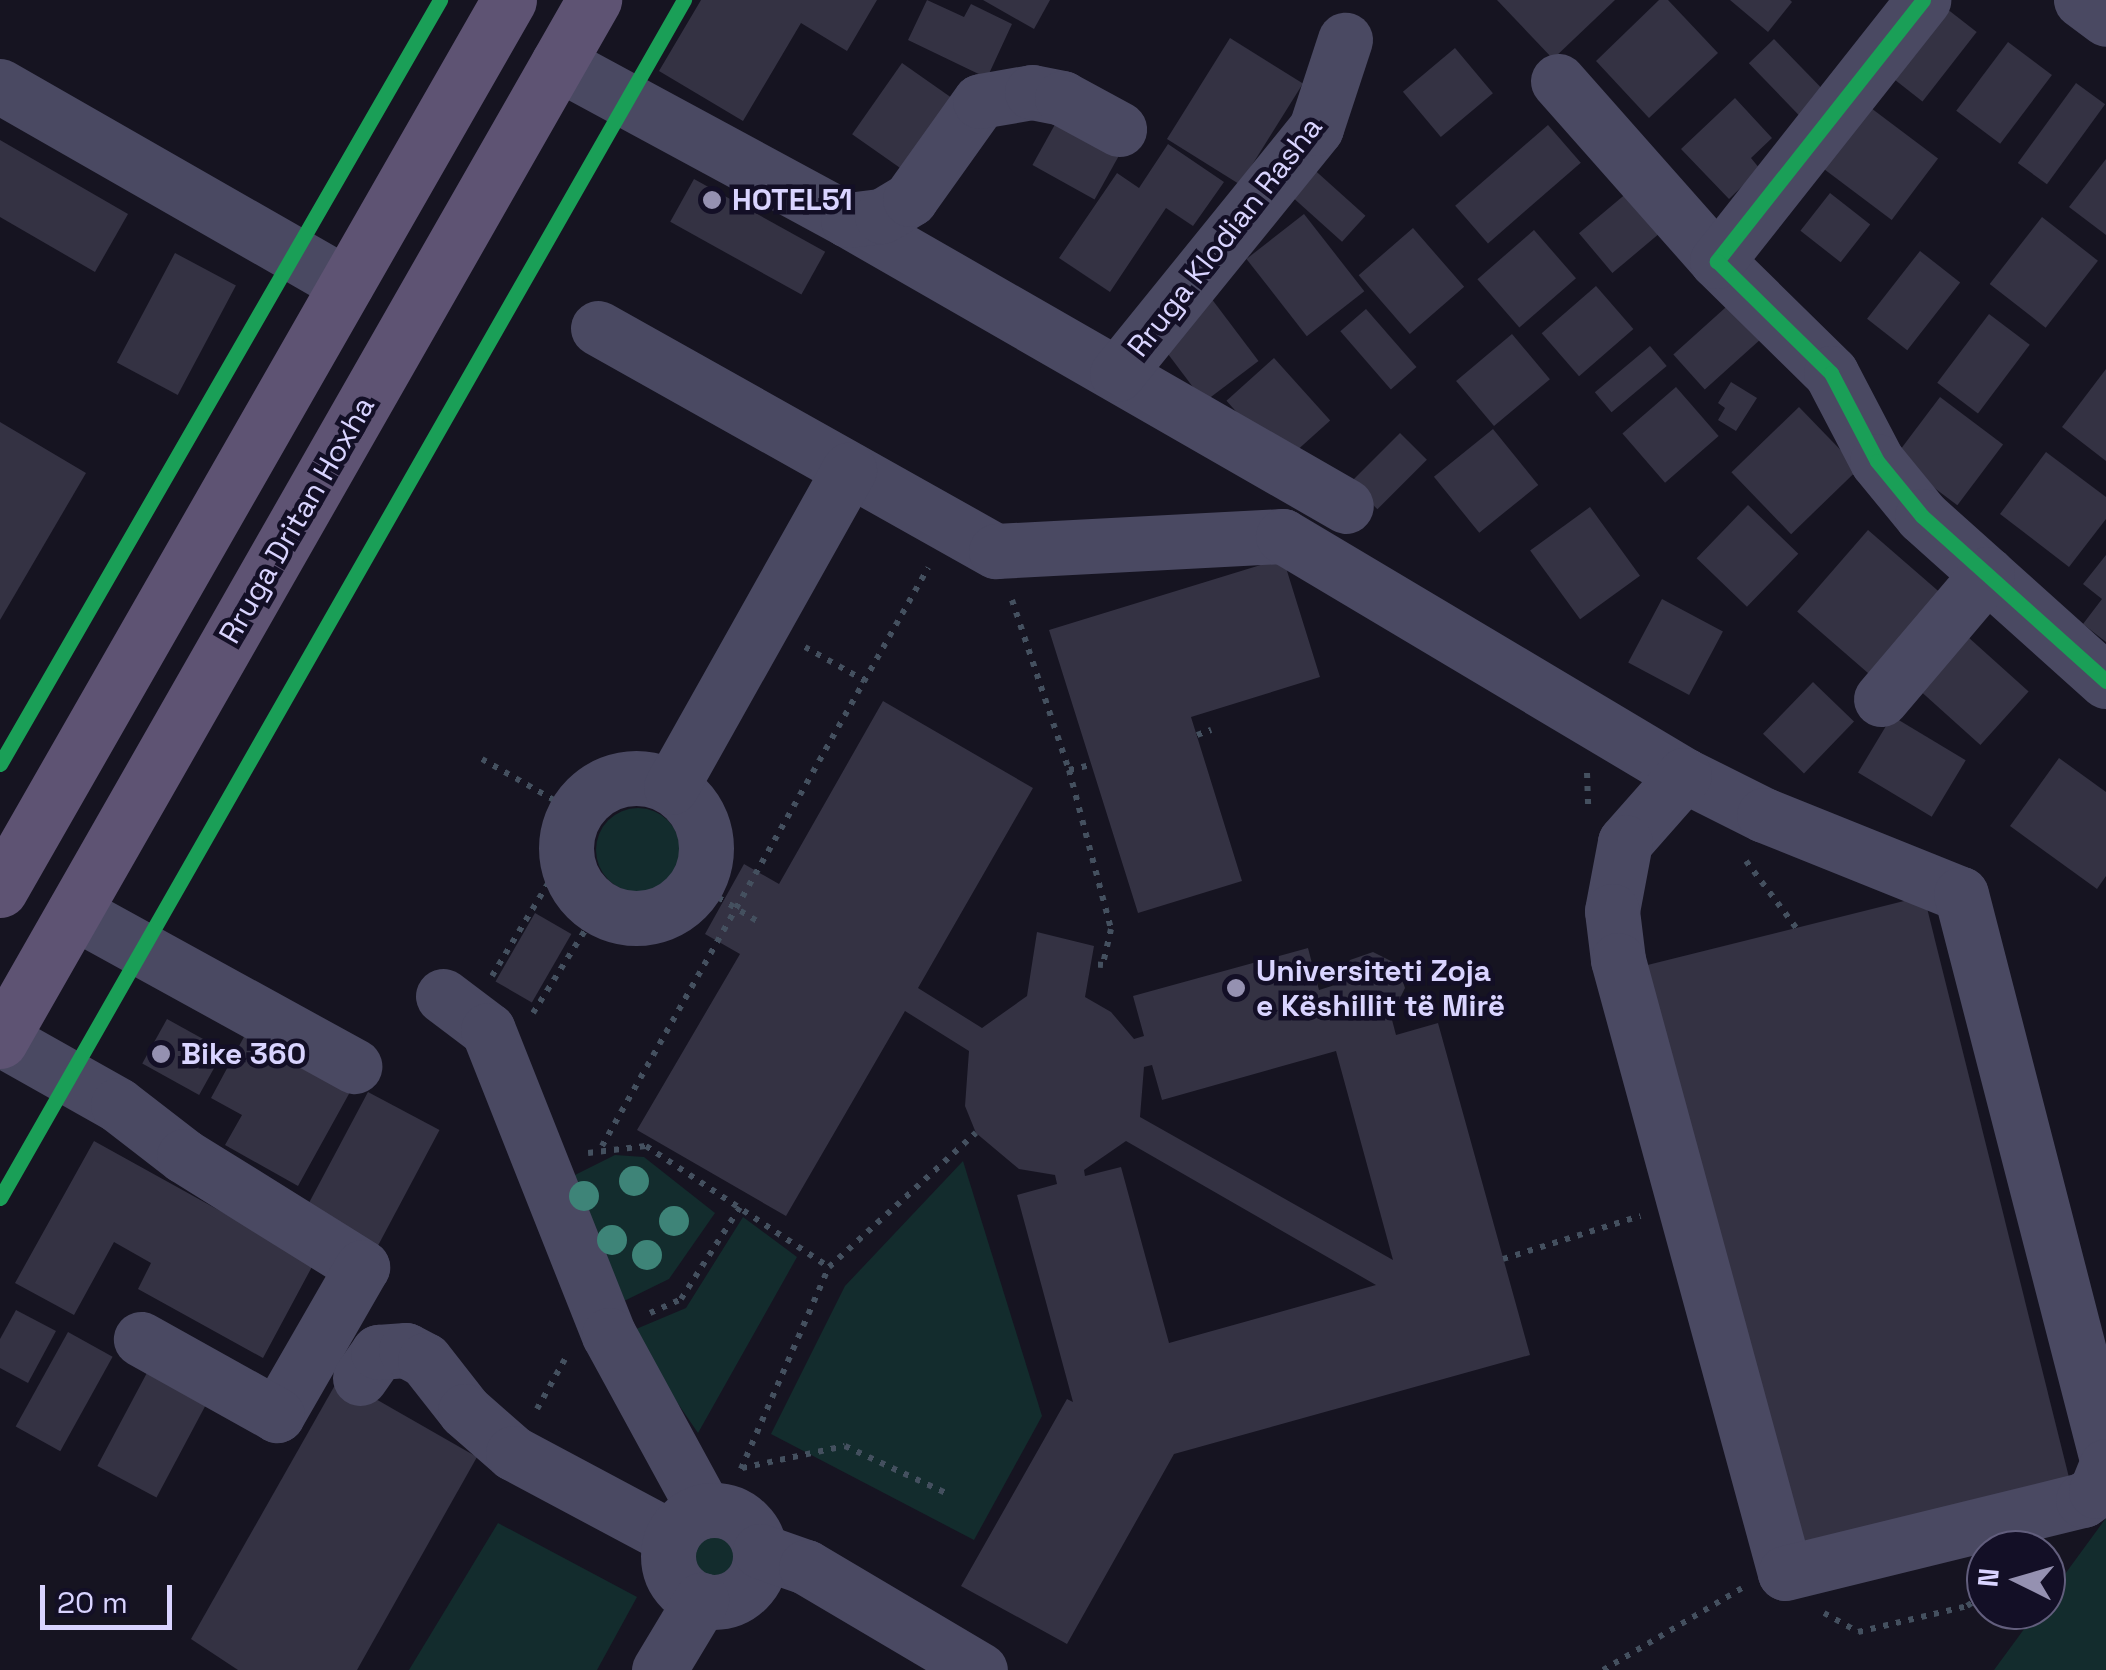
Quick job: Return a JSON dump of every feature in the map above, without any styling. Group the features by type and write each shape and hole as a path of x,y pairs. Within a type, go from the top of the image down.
{"main road":[{"path":"1,887 509,0"},
{"name":"Rruga Dritan Hoxha","path":"0,1040 594,0"}],"street":[{"path":"1717,261 1923,0"},
{"path":"2081,0 2106,19"},
{"name":"Rruga Klodian Rasha","path":"1117,374 1316,128 1344,40"},
{"name":"Rruga Klodian Rasha","path":"558,63 848,220 1346,506"},
{"path":"1558,81 1717,261 1831,373 1877,461 1922,516 2106,681"},
{"path":"0,86 346,284"},
{"path":"848,220 882,216 910,199 980,102 1032,92 1062,98 1119,129"},
{"path":"598,328 974,539 1283,536 1684,775 1764,815 1961,894 2106,1456"},
{"path":"671,787 848,470"},
{"path":"1881,699 1986,574"},
{"path":"1684,775 1625,842 1612,911 1618,960 1786,1573 2083,1500 2096,1491 2106,1466"},
{"path":"630,778 671,787 701,820 705,864 716,896 663,914 620,917 599,908 582,894 570,833 608,783 630,778"},
{"path":"74,912 354,1066"},
{"path":"456,1006 488,1030 504,1062 609,1335 688,1524 670,1568 700,1600"},
{"path":"0,1040 118,1105 184,1156 362,1267 278,1415 141,1339"},
{"path":"360,1378 378,1352 406,1350 425,1360 465,1411 513,1452 688,1524 735,1514 760,1551 806,1567 980,1670"},
{"path":"659,1670 700,1600 744,1592 760,1551"}],"path":[{"path":"602,1146 716,896 865,681 974,539"},
{"path":"974,539 1069,770 1110,929 1103,965 1091,964"},
{"path":"762,624 865,681"},
{"path":"1196,734 1211,730"},
{"path":"456,1006 570,833 482,759"},
{"path":"1069,770 1091,764"},
{"path":"716,896 757,921"},
{"path":"504,1062 599,908"},
{"path":"950,1494 845,1446 741,1468 830,1267 976,1133"},
{"path":"546,1172 602,1146 646,1146 830,1267"},
{"path":"1504,1260 1684,1202"},
{"path":"1604,1670 1762,1578 1786,1573"}],"green space":[{"path":"638,808 654,811 668,820 677,834 677,866 668,880 654,889 638,892 622,889 608,880 599,866 596,850 599,834 608,820 622,811"},
{"path":"615,1155 644,1157 715,1213 669,1279 620,1303 565,1180"},
{"path":"963,1161 1042,1416 974,1540 771,1434 845,1286"},
{"path":"743,1217 797,1257 698,1433 629,1332 686,1308"},
{"path":"2106,1518 2106,1670 1994,1670 2023,1630 2066,1630 2066,1573"},
{"path":"498,1523 637,1597 597,1670 409,1670"},
{"path":"714,1531 732,1539 740,1557 732,1575 714,1583 696,1575 688,1557 696,1539"}],"building":[{"path":"701,0 877,0 847,51 801,23 743,121 659,71"},
{"path":"927,0 964,17 971,4 1012,24 987,78 908,40"},
{"path":"983,0 1050,0 1034,29"},
{"path":"1497,0 1615,0 1553,59"},
{"path":"1659,0 1668,0 1718,53 1649,118 1596,61"},
{"path":"1730,0 1790,0 1792,2 1768,32"},
{"path":"1942,5 1977,32 1922,101 1888,74"},
{"path":"1230,38 1303,84 1240,184 1167,139"},
{"path":"1774,39 1828,95 1803,119 1749,63"},
{"path":"2008,42 2052,75 2000,144 1956,111"},
{"path":"1455,48 1493,93 1441,137 1403,92"},
{"path":"902,63 957,101 907,173 852,134"},
{"path":"2076,83 2105,104 2047,184 2018,163"},
{"path":"1735,98 1772,138 1751,158 1760,169 1729,199 1681,149"},
{"path":"1859,99 1938,159 1892,220 1813,160"},
{"path":"1063,110 1125,144 1095,200 1032,165"},
{"path":"1548,125 1581,163 1488,243 1455,206"},
{"path":"0,140 128,214 95,272 0,217"},
{"path":"1168,144 1224,182 1193,226 1166,208 1110,292 1059,258 1117,173 1139,188"},
{"path":"2106,159 2106,235 2069,207"},
{"path":"1309,165 1365,216 1342,242 1286,191"},
{"path":"694,179 825,252 801,295 670,222"},
{"path":"1628,192 1661,232 1612,273 1579,233"},
{"path":"1830,193 1870,224 1841,262 1800,231"},
{"path":"1304,214 1364,291 1307,336 1246,259"},
{"path":"2042,217 2098,261 2046,328 1990,284"},
{"path":"1413,228 1464,287 1410,334 1359,275"},
{"path":"1534,230 1576,278 1519,328 1477,279"},
{"path":"1920,251 1960,282 1907,350 1867,319"},
{"path":"175,253 236,285 178,395 117,362"},
{"path":"1596,286 1633,329 1579,376 1542,333"},
{"path":"1211,298 1259,361 1204,402 1157,339"},
{"path":"1735,299 1766,334 1705,389 1673,355"},
{"path":"1366,309 1417,367 1391,389 1340,331"},
{"path":"1989,314 2030,345 1978,413 1937,383"},
{"path":"1512,334 1550,379 1494,426 1456,381"},
{"path":"1650,346 1667,366 1612,412 1595,392"},
{"path":"1274,358 1330,420 1283,463 1226,401"},
{"path":"2106,369 2106,461 2062,427"},
{"path":"1731,382 1757,398 1736,431 1718,420 1725,408 1718,403"},
{"path":"1676,387 1719,436 1665,483 1622,434"},
{"path":"1940,397 2003,445 1957,505 1894,458"},
{"path":"1799,407 1859,469 1791,534 1731,472"},
{"path":"0,422 86,473 0,620"},
{"path":"1493,429 1538,485 1479,533 1434,477"},
{"path":"1400,433 1427,460 1377,509 1351,482"},
{"path":"2046,452 2106,497 2106,519 2069,567 2000,514"},
{"path":"1748,505 1798,554 1747,607 1697,558"},
{"path":"1590,507 1640,576 1580,619 1530,550"},
{"path":"1868,530 1950,601 1879,682 1797,612"},
{"path":"2106,555 2106,642 2083,624 2102,599 2083,584"},
{"path":"1283,558 1320,677 1191,717 1242,881 1138,913 1049,630"},
{"path":"1662,599 1723,631 1689,695 1628,663"},
{"path":"1958,628 2029,692 1980,745 1910,682"},
{"path":"1813,682 1854,722 1804,773 1763,734"},
{"path":"883,701 1033,788 918,988 982,1028 1027,996 1037,932 1094,946 1085,997 1111,1012 1134,1039 1144,1036 1133,996 1308,948 1319,990 1338,984 1350,960 1373,952 1397,964 1405,988 1391,1016 1396,1035 1438,1023 1530,1355 1174,1454 1067,1644 961,1586 1067,1399 1073,1402 1017,1195 1057,1184 1055,1175 1019,1169 976,1133 965,1106 969,1051 905,1011 786,1216 637,1130 740,954 705,934 744,864 779,884","holes":["1336,1051 1393,1260 1140,1117 1144,1067 1152,1065 1162,1100","1126,1141 1376,1285 1169,1343 1121,1167 1085,1176 1084,1170"]},
{"path":"1892,716 1966,760 1932,817 1858,773"},
{"path":"2059,758 2106,792 2106,876 2097,889 2010,826"},
{"path":"1924,896 2072,1490 1794,1559 1646,965"},
{"path":"535,913 571,934 532,1002 496,981"},
{"path":"167,1019 224,1051 199,1095 142,1064"},
{"path":"245,1035 350,1092 298,1186 225,1145 242,1115 211,1098"},
{"path":"368,1092 440,1130 375,1252 303,1214"},
{"path":"94,1141 314,1263 263,1358 138,1289 151,1263 114,1242 74,1315 15,1283"},
{"path":"16,1310 56,1331 28,1383 0,1368 0,1339"},
{"path":"68,1332 113,1357 60,1451 16,1426"},
{"path":"149,1369 208,1400 157,1498 97,1466"},
{"path":"339,1378 477,1457 357,1670 238,1670 191,1639"}],"cycle path":[{"path":"0,764 440,0"},
{"path":"0,1198 684,0"},
{"path":"1923,0 1717,261 1831,373 1877,461 1922,516 2106,681"}],"place":[{"name":"HOTEL51","path":"712,200"},
{"name":"Universiteti Zoja e Këshillit të Mirë","path":"1236,988"},
{"name":"Bike 360","path":"161,1054"}]}
